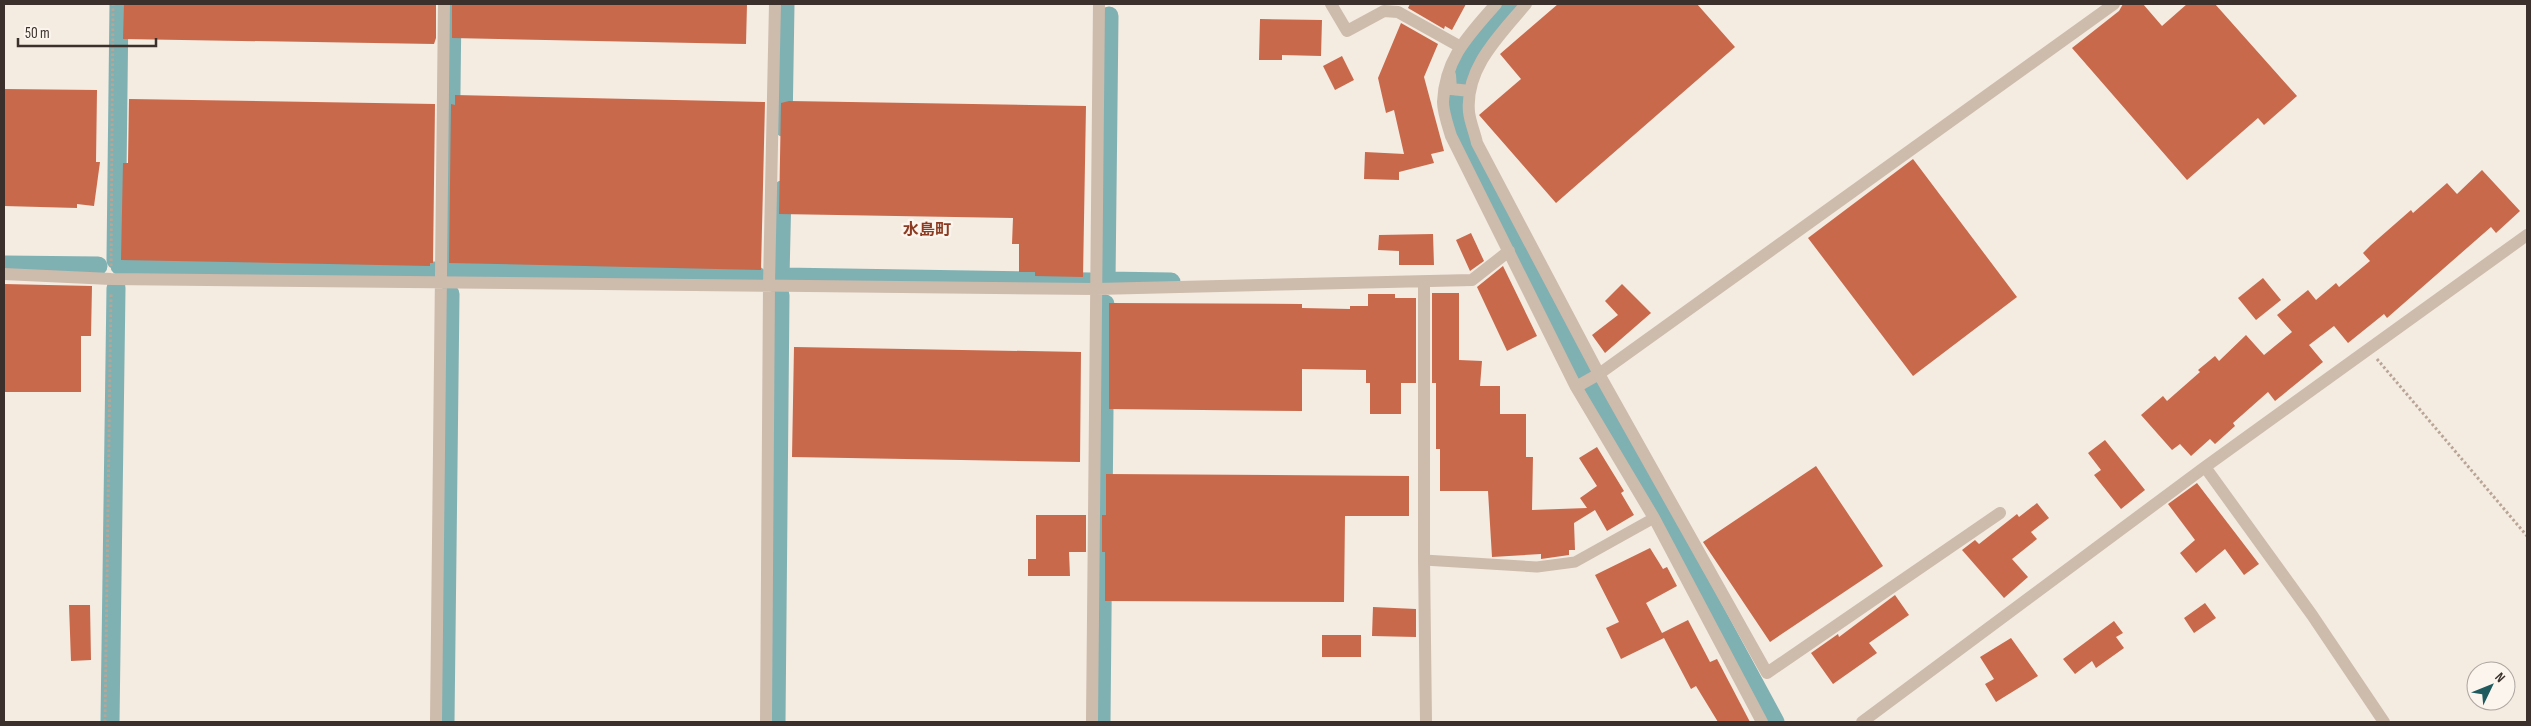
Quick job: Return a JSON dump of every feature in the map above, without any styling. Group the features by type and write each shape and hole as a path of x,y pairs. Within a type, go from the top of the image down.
{"street":[{"path":"436,722 444,4"},
{"path":"766,722 769,285 775,4"},
{"path":"1092,722 1099,4"},
{"path":"1331,4 1347,31 1384,11 1398,12 1460,46"},
{"path":"1496,4 1460,46 1450,68 1443,104 1451,136 1576,387 1654,518 1762,722"},
{"path":"1526,4 1482,58 1467,91 1477,143 1599,374 1767,673 2000,513"},
{"path":"1576,387 1599,374 2114,4"},
{"path":"1450,68 1451,89 1467,91"},
{"path":"1862,722 2205,467 2527,235"},
{"path":"4,274 111,279 1096,289 1472,280 1509,251"},
{"path":"1424,282 1426,722"},
{"path":"2205,467 2312,615 2384,722"}],"lane":[{"path":"1424,560 1537,568 1575,562 1654,518"}],"path":[{"path":"105,722 113,4"},
{"path":"2369,349 2527,536"}],"building":[{"path":"124,4 436,4 436,38 434,44 123,39"},
{"path":"452,4 747,4 746,44 452,38"},
{"path":"1410,4 1466,4 1452,30 1445,26 1444,29 1408,8"},
{"path":"1558,4 1697,4 1735,47 1556,203 1479,115 1521,79 1500,54"},
{"path":"2123,4 2143,4 2162,26 2187,4 2215,4 2297,96 2264,125 2258,118 2187,180 2072,48 2119,11"},
{"path":"1260,19 1322,20 1321,56 1282,55 1282,60 1259,60"},
{"path":"1401,23 1438,44 1424,77 1444,151 1431,154 1434,163 1399,172 1399,180 1364,179 1365,152 1404,154 1394,110 1386,113 1378,78"},
{"path":"1342,56 1354,80 1335,90 1323,66"},
{"path":"4,89 97,90 96,162 100,162 94,206 77,204 77,208 4,206"},
{"path":"455,95 765,102 761,270 449,263 451,104 455,105"},
{"path":"129,99 435,104 433,263 430,263 430,266 121,260 123,163 128,163"},
{"path":"789,101 1086,106 1083,277 1035,276 1035,272 1019,272 1019,244 1012,244 1013,218 779,214 781,103"},
{"path":"1913,159 2017,297 1913,376 1808,238"},
{"path":"2482,170 2520,211 2496,233 2491,227 2387,318 2384,314 2348,343 2334,326 2309,345 2323,362 2275,401 2268,392 2233,423 2235,426 2215,444 2210,439 2191,456 2180,444 2172,450 2141,415 2163,396 2167,401 2200,372 2198,370 2215,356 2219,361 2246,335 2264,355 2292,332 2277,315 2308,290 2316,300 2336,283 2339,287 2370,261 2363,253 2411,210 2413,213 2447,183 2457,194"},
{"path":"1471,233 1484,261 1470,271 1456,240"},
{"path":"1433,234 1434,265 1399,265 1399,251 1378,250 1379,235"},
{"path":"1503,266 1537,336 1507,351 1477,287"},
{"path":"2263,278 2281,300 2256,320 2238,298"},
{"path":"4,284 92,286 91,336 81,336 81,392 4,392"},
{"path":"1622,284 1651,313 1605,353 1592,335 1618,315 1605,301"},
{"path":"1432,293 1459,293 1459,360 1482,361 1480,386 1500,386 1500,414 1526,414 1526,457 1533,457 1532,510 1587,508 1580,498 1597,486 1579,458 1597,447 1624,491 1621,493 1634,515 1607,531 1595,510 1574,523 1575,550 1569,550 1569,555 1541,559 1541,554 1492,557 1488,491 1440,491 1440,449 1436,449 1436,383 1432,383"},
{"path":"1368,294 1395,294 1395,298 1416,298 1416,383 1401,383 1401,414 1370,414 1370,383 1366,383 1366,370 1302,369 1302,411 1109,409 1109,303 1302,304 1302,308 1350,309 1350,306 1368,306"},
{"path":"794,347 1081,352 1080,462 792,457"},
{"path":"2105,440 2145,490 2121,509 2094,475 2101,470 2088,453"},
{"path":"1816,466 1883,566 1770,642 1703,542"},
{"path":"1106,474 1409,476 1409,516 1345,516 1344,602 1105,601 1105,552 1102,552 1102,515 1106,515"},
{"path":"2197,483 2259,564 2244,575 2225,549 2196,573 2180,553 2195,540 2168,504"},
{"path":"2037,503 2049,518 2031,532 2037,539 2012,559 2028,577 2004,598 1962,550 1975,540 1979,544 2017,514 2019,517"},
{"path":"1036,515 1086,515 1086,552 1069,552 1070,576 1028,576 1028,559 1036,559"},
{"path":"1650,548 1663,569 1667,567 1677,586 1646,603 1662,633 1688,620 1710,662 1717,659 1750,722 1718,722 1696,686 1691,689 1664,638 1621,659 1606,628 1619,622 1595,575"},
{"path":"1895,595 1909,615 1869,643 1877,653 1833,684 1811,653 1838,634 1839,637"},
{"path":"2205,603 2216,618 2194,633 2184,618"},
{"path":"69,605 90,605 91,660 71,661"},
{"path":"1373,607 1416,609 1416,637 1372,636"},
{"path":"2114,621 2123,633 2116,637 2124,648 2096,668 2092,661 2075,674 2063,659"},
{"path":"1322,635 1361,635 1361,657 1322,657"},
{"path":"2011,638 2038,676 1996,702 1985,684 1994,679 1980,657"}],"waterway":[{"path":"116,260 119,4"},
{"path":"449,261 452,4"},
{"path":"783,127 785,4"},
{"path":"1509,4 1481,38 1463,69 1458,85 1456,103 1458,124 1464,148 1775,722"},
{"path":"1109,16 1106,281 1171,282"},
{"path":"780,277 782,190"},
{"path":"4,265 98,266"},
{"path":"120,266 434,271"},
{"path":"452,270 757,276"},
{"path":"782,277 1090,282"},
{"path":"110,722 116,288"},
{"path":"445,722 450,294"},
{"path":"776,722 780,295"},
{"path":"1101,722 1105,304"}],"district":[{"name":"水島町","path":"927,230"}]}
